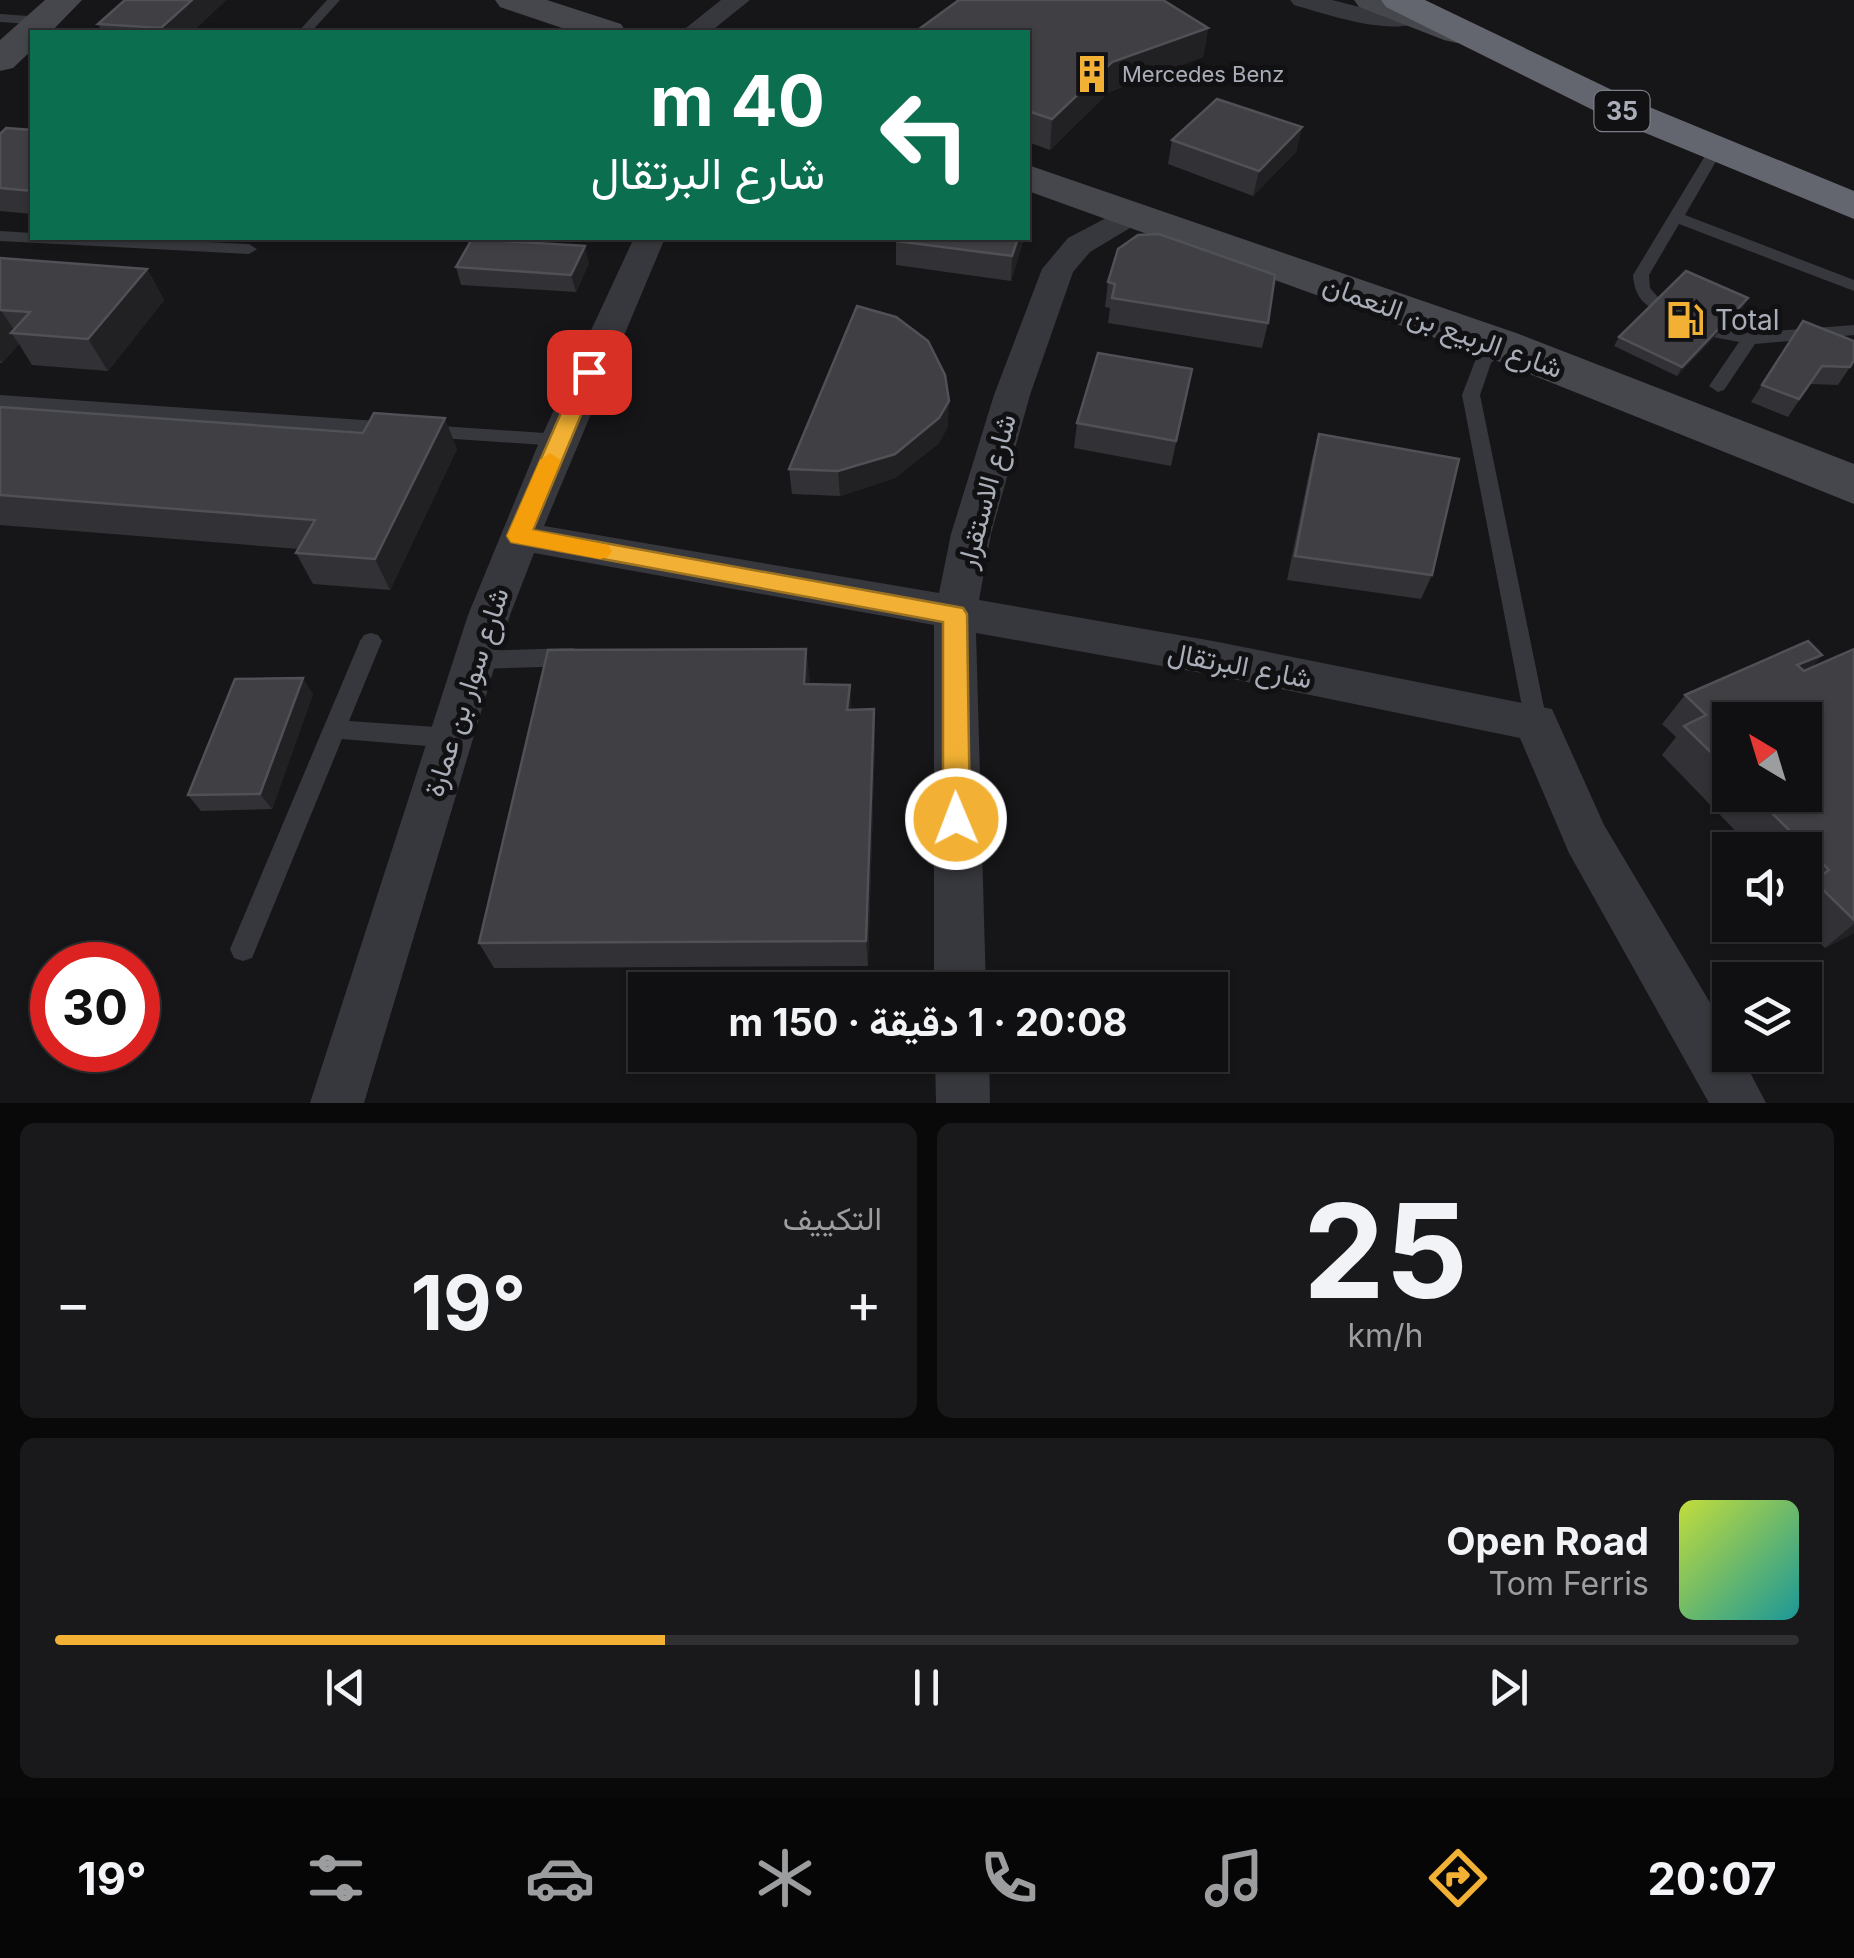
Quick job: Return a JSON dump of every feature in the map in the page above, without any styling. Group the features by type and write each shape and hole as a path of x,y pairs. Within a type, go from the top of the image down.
{"highway":[{"name":"35","path":"1404,8 1461,17 1620,74 1854,169"},
{"name":"35","path":"1461,17 1715,151 1854,206"}],"street":[{"path":"512,0 602,30"},
{"path":"697,30 737,0"},
{"path":"1304,0 1366,17 1404,8"},
{"path":"1371,0 1404,8"},
{"path":"32,30 54,10"},
{"path":"0,60 30,32"},
{"name":"شارع الربيع بن النعمان","path":"1030,178 1502,345 1854,485"},
{"name":"شارع الاستقرار","path":"960,972 955,614 971,534 1012,396 1053,281 1067,256 1129,215"},
{"name":"شارع سوار بن عمارة","path":"337,1103 476,660 519,536 648,240"},
{"name":"شارع البرتقال","path":"519,536 1213,658 1536,722"},
{"path":"1536,722 1586,838 1738,1103"},
{"path":"962,1072 963,1103"}],"lane":[{"path":"306,30 334,0"},
{"path":"0,18 54,10"},
{"path":"1656,304 1642,290 1641,275 1715,151"},
{"path":"1676,217 1854,286"},
{"path":"0,236 30,237"},
{"path":"116,240 249,249"},
{"path":"1718,333 1750,338 1854,330"},
{"path":"1718,386 1750,338"},
{"path":"1502,345 1483,360 1471,395 1536,722"},
{"path":"0,401 559,440"},
{"path":"243,949 371,641"},
{"path":"476,660 594,656"},
{"path":"335,729 451,738"}],"building":[{"path":"125,0 192,0 161,28 98,24"},
{"name":"Mercedes Benz","path":"959,0 1163,0 1208,28 1112,62 1052,119 1030,112 1030,30 918,30"},
{"path":"1217,99 1302,127 1259,171 1172,140"},
{"path":"6,128 30,130 30,191 0,188 0,134"},
{"path":"1159,234 1275,275 1268,323 1112,298 1115,284 1108,282 1118,249 1138,235"},
{"path":"471,240 585,246 571,275 456,267"},
{"path":"896,240 1017,240 1012,256"},
{"path":"0,258 147,269 88,339 11,333 30,312 0,310"},
{"name":"Total","path":"1686,271 1748,298 1682,367 1619,337"},
{"path":"857,306 896,317 928,341 945,375 949,401 939,418 895,454 838,471 789,469"},
{"path":"1803,321 1854,341 1854,360 1850,367 1822,366 1799,399 1762,385"},
{"path":"1098,353 1192,369 1176,441 1077,423"},
{"path":"0,407 363,433 374,413 445,418 375,559 296,553 315,520 0,495"},
{"path":"1319,434 1459,459 1432,575 1295,556"},
{"path":"1808,641 1822,655 1797,665 1804,671 1854,649 1854,920 1822,889 1822,875 1829,870 1822,863 1822,832 1791,832 1771,812 1822,812 1822,702 1712,702 1712,753 1684,726 1706,715 1685,695"},
{"path":"806,649 804,684 850,685 847,710 874,709 866,941 479,943 548,650"},
{"path":"303,678 260,794 188,795 235,679"}],"slow traffic":[{"path":"550,460 519,536 600,551"}],"place":[{"name":"Mercedes Benz","path":"1092,74"},
{"name":"Total","path":"1685,320"}],"route":[{"path":"589,372 519,536 955,614 956,819"}]}
